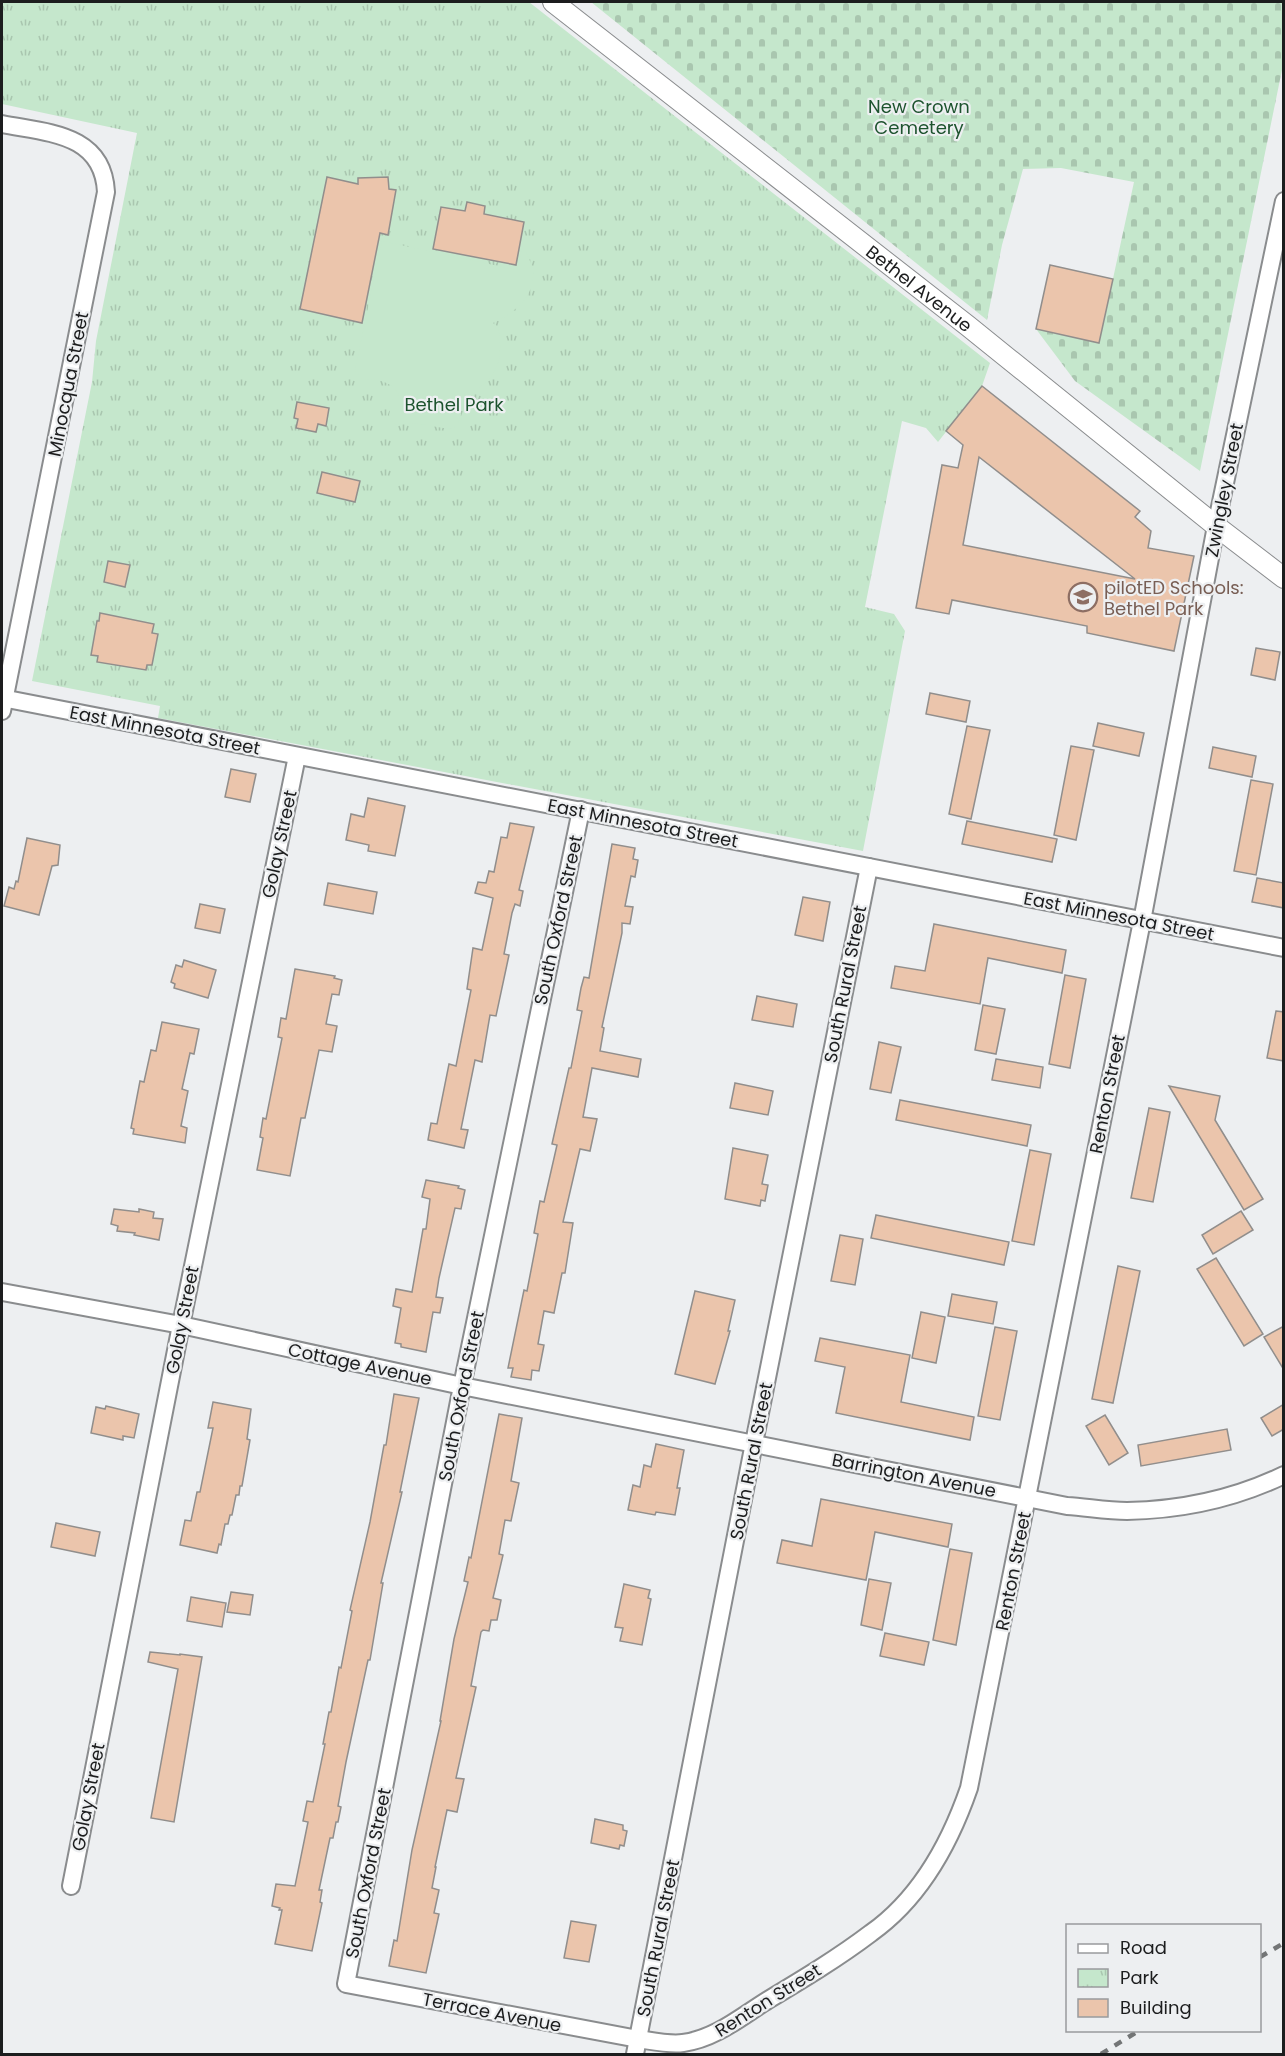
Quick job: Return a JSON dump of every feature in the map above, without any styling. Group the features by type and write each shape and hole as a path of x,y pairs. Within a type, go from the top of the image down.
{"street":[{"name":"Bethel Avenue","path":"553,2 1284,578"},
{"name":"Minocqua Street","path":"2,124 61,135 84,147 91,152 100,168 106,192 2,703"},
{"name":"Zwingley Street","path":"1142,921 1216,526 1284,201"},
{"name":"East Minnesota Street","path":"2,703 581,810 1284,948"},
{"name":"Golay Street","path":"71,1886 181,1325 297,756"},
{"name":"South Oxford Street","path":"346,1984 462,1386 581,810"},
{"name":"South Rural Street","path":"637,2047 869,867"},
{"name":"Renton Street","path":"637,2047 682,2044 717,2032 851,1948 872,1933 904,1902 941,1852 957,1820 974,1770 1142,921"},
{"name":"Cottage Avenue","path":"2,1292 181,1325 462,1386 754,1443"},
{"name":"Barrington Avenue","path":"754,1443 1083,1509 1127,1511 1196,1505 1255,1488 1284,1476"},
{"name":"Terrace Avenue","path":"346,1984 637,2047"}],"green space":[{"name":"Bethel Park","path":"2,2 529,2 990,363 982,386 938,442 926,428 902,421 865,607 894,614 905,631 863,851 158,718 160,706 32,681 92,382 96,341 137,133 2,104"},
{"name":"New Crown Cemetery","path":"591,2 1283,2 1283,65 1200,471 1075,381 1036,329 1099,343 1134,182 1061,168 1023,169 1002,245 987,320"},
{"path":"382,241 517,270 522,250 526,252 531,263 533,280 527,296 516,309 493,323 498,327 500,340 500,352 495,371 482,386 460,398 461,415 457,426 449,429 414,423 395,425 389,415 392,400 399,395 396,390 383,382 362,380 355,370"}],"building":[{"path":"327,177 358,184 358,178 388,177 389,189 396,190 388,235 380,233 362,323 300,309"},
{"path":"467,202 485,206 484,214 524,222 516,265 433,249 441,207 465,211"},
{"path":"1050,265 1113,279 1099,343 1036,329"},
{"path":"982,386 1140,511 1135,517 1151,531 1148,548 1194,556 1174,651 1087,633 1087,626 952,600 949,614 916,608 942,465 958,468 963,445 946,431","holes":["979,457 1135,579 963,545"]},
{"path":"297,402 329,408 326,426 318,424 316,432 296,428 298,419 294,418"},
{"path":"322,472 360,481 355,502 317,493"},
{"path":"108,561 130,565 125,587 104,582"},
{"path":"100,613 154,624 152,633 158,634 152,665 147,665 146,670 97,662 98,656 91,655"},
{"path":"1256,648 1280,652 1275,680 1251,675"},
{"path":"930,693 970,701 966,722 926,714"},
{"path":"1098,723 1144,733 1139,756 1093,746"},
{"path":"967,726 990,730 971,819 949,814"},
{"path":"1071,746 1094,750 1076,840 1054,835"},
{"path":"1213,747 1256,756 1252,777 1209,768"},
{"path":"231,769 256,774 250,802 225,797"},
{"path":"1251,780 1273,784 1256,875 1234,871"},
{"path":"368,798 405,806 395,856 368,851 369,845 346,840 351,814 364,817"},
{"path":"967,821 1057,839 1052,862 962,844"},
{"path":"510,823 534,827 519,890 523,891 520,906 515,904 512,913 504,954 509,955 496,1016 490,1015 482,1062 475,1060 461,1129 468,1130 464,1148 428,1140 431,1123 437,1124 449,1064 456,1066 471,990 467,989 473,948 482,950 493,898 475,893 478,882 486,883 489,871 494,872 501,837 507,838"},
{"path":"27,838 60,845 58,865 52,866 39,915 4,906 9,887 14,889 16,881 18,882"},
{"path":"612,844 635,848 633,859 638,860 635,877 631,876 625,906 633,907 630,924 622,923 622,933 602,1027 604,1028 600,1051 641,1059 638,1077 592,1068 583,1117 597,1119 590,1151 580,1149 563,1222 573,1223 565,1273 562,1273 554,1313 544,1311 538,1344 544,1345 539,1371 532,1370 531,1380 511,1377 513,1368 508,1368 538,1234 534,1233 540,1201 544,1202 557,1145 552,1144 569,1068 571,1068 582,1011 577,1010 581,988 584,977 589,978"},
{"path":"1257,878 1284,883 1284,908 1252,902"},
{"path":"328,883 377,892 373,914 324,905"},
{"path":"803,897 830,902 823,941 795,935"},
{"path":"200,904 225,909 220,933 195,928"},
{"path":"934,924 1066,950 1062,973 988,958 980,1004 891,988 895,966 925,971"},
{"path":"184,960 216,970 208,998 174,988 175,984 171,982 176,965 182,967"},
{"path":"295,969 335,976 334,978 342,980 339,995 332,994 326,1024 337,1026 332,1052 319,1050 305,1118 301,1118 290,1176 257,1170 263,1138 260,1137 263,1118 266,1119 282,1038 278,1037 281,1018 286,1019"},
{"path":"1065,975 1086,979 1070,1068 1049,1064"},
{"path":"757,996 797,1004 793,1027 752,1020"},
{"path":"983,1005 1005,1009 996,1054 975,1050"},
{"path":"1276,1011 1284,1012 1284,1061 1267,1058"},
{"path":"162,1022 199,1029 194,1054 190,1053 182,1089 188,1091 181,1126 187,1128 185,1143 133,1134 134,1129 131,1128 140,1081 144,1082 151,1050 156,1051"},
{"path":"879,1042 901,1047 891,1093 870,1089"},
{"path":"996,1059 1043,1067 1040,1088 992,1080"},
{"path":"735,1083 773,1091 768,1115 730,1108"},
{"path":"1169,1086 1220,1096 1215,1120 1263,1199 1244,1210"},
{"path":"900,1100 1031,1125 1027,1146 896,1120"},
{"path":"1149,1108 1170,1112 1153,1202 1131,1198"},
{"path":"733,1148 768,1155 762,1184 768,1185 765,1201 761,1200 760,1206 725,1199"},
{"path":"1030,1150 1051,1154 1034,1245 1012,1241"},
{"path":"426,1180 459,1186 458,1188 465,1190 461,1209 455,1208 436,1297 443,1298 440,1313 433,1312 426,1352 401,1347 401,1344 395,1343 401,1308 393,1306 396,1289 412,1292 430,1199 422,1197"},
{"path":"114,1209 139,1212 139,1209 154,1212 153,1218 163,1219 159,1240 134,1235 135,1233 117,1231 118,1226 111,1224"},
{"path":"1241,1211 1253,1230 1213,1254 1202,1235"},
{"path":"876,1215 1009,1242 1004,1265 871,1238"},
{"path":"840,1235 863,1239 855,1285 831,1281"},
{"path":"1216,1258 1263,1334 1244,1346 1197,1269"},
{"path":"1118,1266 1140,1271 1113,1403 1092,1399"},
{"path":"695,1291 735,1300 728,1331 730,1331 715,1384 675,1374"},
{"path":"952,1294 997,1302 993,1324 948,1316"},
{"path":"921,1312 945,1317 936,1363 912,1358"},
{"path":"1284,1326 1284,1370 1264,1337"},
{"path":"995,1327 1017,1331 1000,1420 978,1416"},
{"path":"820,1338 910,1355 901,1402 974,1417 970,1440 836,1413 845,1367 815,1361"},
{"path":"394,1394 419,1398 400,1492 402,1492 381,1583 383,1583 370,1660 368,1660 346,1762 338,1806 341,1807 338,1822 336,1822 333,1838 330,1838 319,1890 322,1890 320,1902 322,1903 312,1951 275,1944 282,1910 272,1906 276,1884 295,1886 308,1822 303,1821 307,1801 313,1802 329,1712 331,1712 339,1667 341,1668 352,1611 350,1610 370,1522 384,1445 386,1445"},
{"path":"213,1402 251,1409 247,1439 250,1440 242,1486 240,1486 239,1495 236,1495 228,1524 225,1524 217,1553 180,1545 185,1520 191,1521 197,1492 200,1492 213,1428 208,1428"},
{"path":"1284,1404 1284,1429 1272,1436 1261,1418"},
{"path":"106,1406 139,1414 134,1438 123,1436 123,1440 91,1433 96,1407 105,1409"},
{"path":"499,1414 522,1418 511,1481 519,1483 511,1521 505,1520 499,1554 503,1555 493,1598 501,1600 497,1620 491,1620 489,1631 481,1632 471,1686 476,1687 456,1778 464,1779 457,1812 447,1810 435,1867 432,1888 439,1890 434,1913 439,1914 426,1973 389,1966 394,1940 397,1941 412,1850 441,1721 454,1639 468,1582 464,1581 469,1557 471,1558"},
{"path":"1105,1415 1128,1453 1109,1465 1086,1426"},
{"path":"1227,1429 1231,1450 1141,1466 1138,1445"},
{"path":"656,1444 684,1450 675,1515 656,1512 655,1515 628,1510 633,1485 640,1487 644,1465 651,1467"},
{"path":"821,1499 952,1524 948,1547 875,1532 866,1580 777,1563 782,1540 812,1546"},
{"path":"56,1523 100,1532 95,1556 51,1547"},
{"path":"950,1549 972,1553 956,1645 933,1640"},
{"path":"869,1579 891,1583 882,1630 861,1625"},
{"path":"624,1584 650,1590 648,1598 651,1599 642,1645 620,1641 623,1628 615,1627"},
{"path":"231,1592 253,1595 250,1615 227,1612"},
{"path":"191,1597 226,1603 222,1627 187,1621"},
{"path":"885,1633 929,1642 924,1665 880,1656"},
{"path":"150,1652 202,1657 174,1822 151,1818 178,1669 148,1662"},
{"path":"595,1819 623,1825 623,1830 627,1831 624,1846 620,1845 619,1849 591,1843"},
{"path":"571,1921 596,1925 589,1962 564,1958"}],"railway":[{"path":"1261,1956 1284,1943"},
{"path":"1101,2054 1137,2032"}],"place":[{"name":"pilotED Schools: Bethel Park","path":"1083,597"}]}
